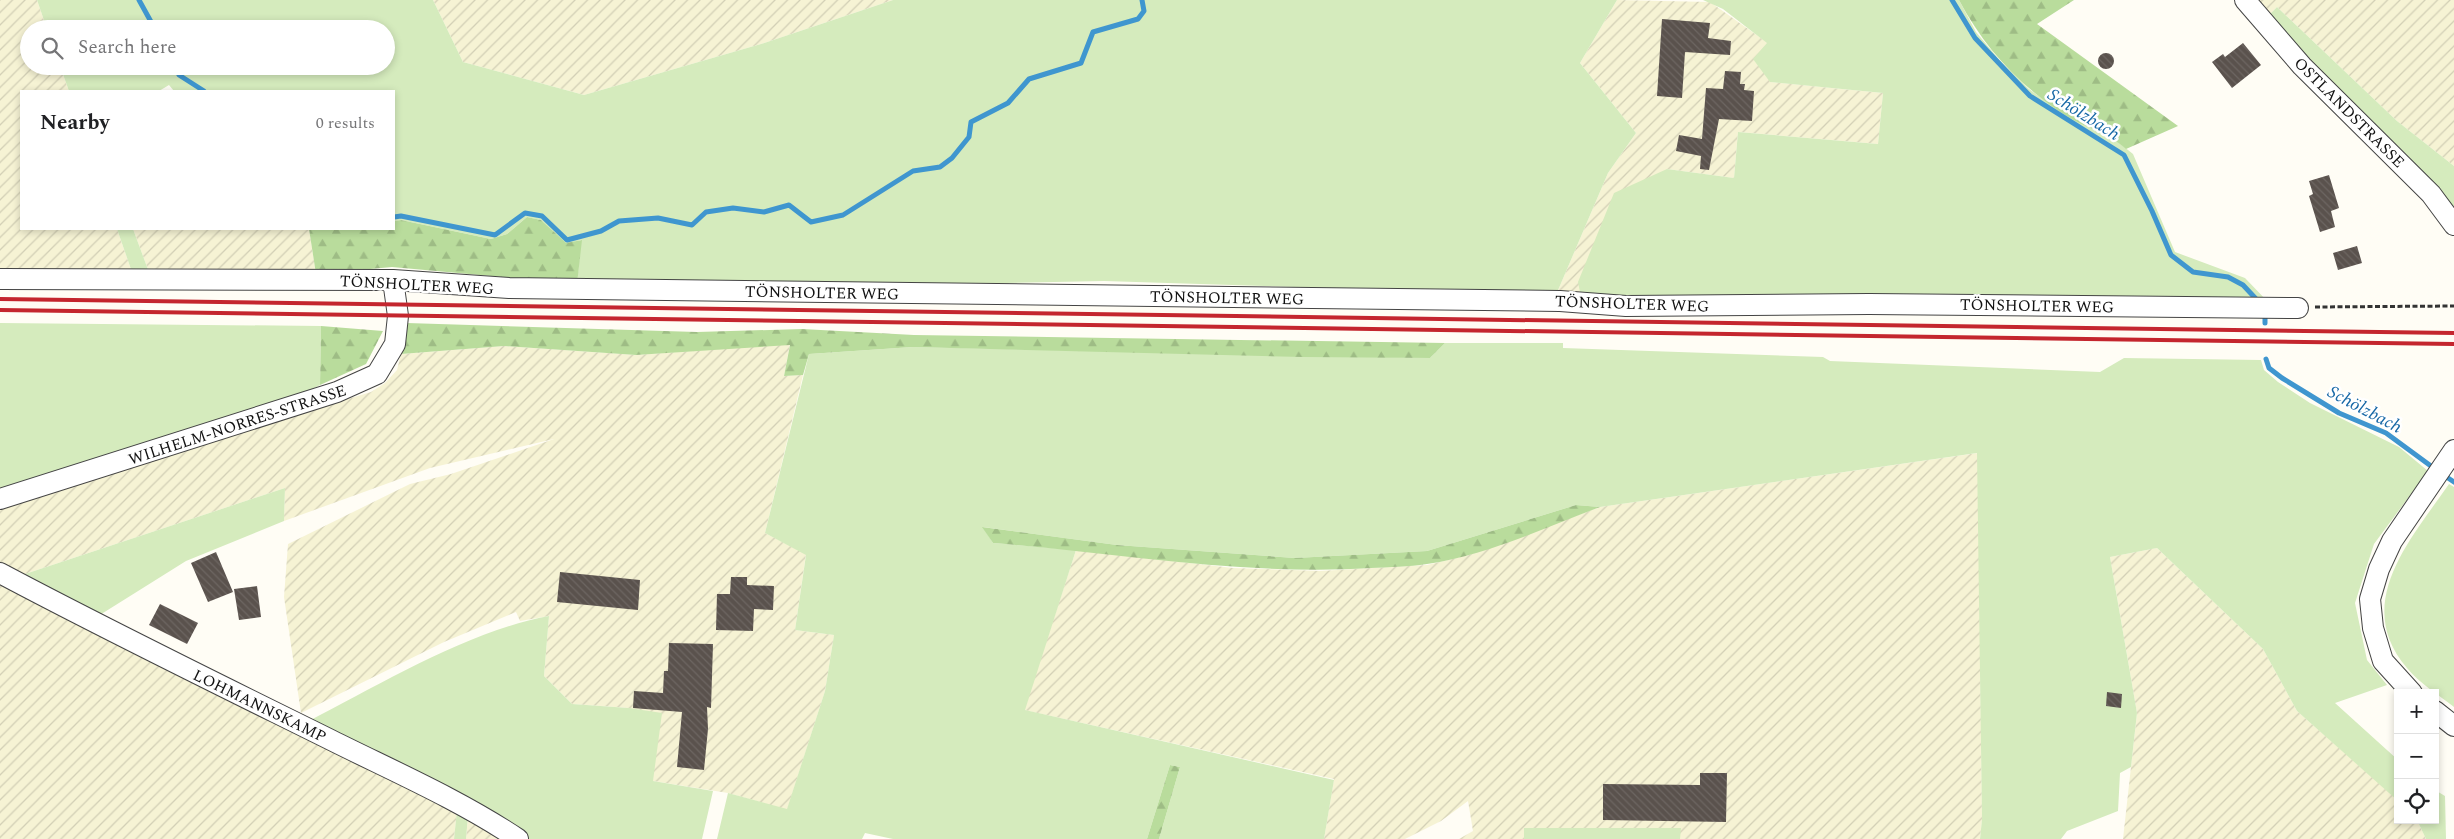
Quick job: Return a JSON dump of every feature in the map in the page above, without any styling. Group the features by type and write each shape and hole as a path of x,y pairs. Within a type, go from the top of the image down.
{"street":[{"name":"OSTLANDSTRASSE","path":"2245,0 2302,66 2431,194 2454,225"},
{"name":"TÖNSHOLTER WEG","path":"0,279 393,280 509,288 1560,301 1626,306 1869,304 2298,308"},
{"name":"WILHELM-NORRES-STRASSE","path":"0,499 337,392 377,374 395,344 398,316 393,280"},
{"path":"2408,689 2383,661 2373,628 2370,600 2379,569 2392,541 2451,455"},
{"name":"LOHMANNSKAMP","path":"0,573 80,616 496,824 518,839"},
{"path":"2439,714 2454,726"}],"path":[{"path":"2298,308 2454,306"}],"shaded area":[{"path":"0,0 37,0 44,20 20,20 20,75 63,75 69,90 20,90 20,230 117,230 133,275 0,274"},
{"path":"433,0 893,0 761,44 584,95 463,62"},
{"path":"1617,0 1710,2 1768,43 1770,82 1883,93 1878,144 1738,132 1734,178 1667,169 1581,297 1556,295 1608,173 1636,133 1580,63"},
{"path":"2255,0 2454,0 2454,166 2397,121 2277,7 2268,16"},
{"path":"133,230 309,230 316,274 150,275"},
{"path":"790,344 784,376 803,375 765,533 806,554 795,630 834,635 825,691 787,810 728,793 653,781 629,708 572,704 544,676 549,616 520,621 516,612 444,642 301,713 284,597 288,544 410,484 451,474 554,439 430,468 284,521 285,488 22,575 0,563 0,504 371,392 385,383 397,370 401,354 504,346 636,355"},
{"path":"1978,453 1982,819 1980,839 1680,839 1680,828 1524,828 1524,839 1459,839 1473,831 1468,801 1441,821 1405,839 1324,839 1334,779 1024,710 1076,550 1233,568 1320,571 1427,565 1469,555 1600,507"},
{"path":"2157,548 2263,649 2297,711 2394,797 2394,824 2419,824 2426,839 2123,839 2137,713 2110,557"},
{"path":"0,581 457,810 454,839 0,839"},
{"path":"468,816 508,839 466,839"}],"green space":[{"path":"37,0 433,0 463,62 584,95 761,44 893,0 1617,0 1580,63 1636,133 1608,173 1556,295 1104,281 961,284 577,284 581,240 566,244 541,220 527,217 507,234 491,239 401,220 395,221 395,90 173,90 169,85 161,90 69,90 63,75 395,75 395,20 44,20"},
{"path":"1703,0 1959,0 1976,32 2002,63 2029,89 2067,116 2113,138 2133,154 2175,252 2245,278 2269,303 1581,297 1578,282 1614,193 1667,169 1734,178 1738,132 1878,144 1883,93 1770,82 1753,59 1767,43 1723,9"},
{"path":"1959,0 2074,0 2037,24 2178,126 2126,149 2112,138 2065,115 2033,91 2005,65 1980,34"},
{"path":"2277,7 2397,121 2454,166 2454,207 2407,155 2308,60 2268,16"},
{"path":"527,217 541,220 566,243 582,240 577,284 392,267 316,274 309,230 395,230 395,221 401,220 491,239 507,234"},
{"path":"117,230 133,230 150,275 133,275"},
{"path":"0,323 321,326 320,385 291,400 0,492"},
{"path":"407,323 697,332 802,329 914,335 1445,343 1430,358 1303,357 913,347 809,354 803,375 784,376 790,345 636,355 504,346 401,354"},
{"path":"321,326 383,331 366,364 320,385"},
{"path":"1445,343 1563,343 1563,348 1823,357 1830,361 2100,372 2124,358 2261,360 2264,370 2278,382 2310,403 2399,447 2428,471 2374,544 2355,603 2367,660 2387,685 2335,703 2394,756 2394,797 2297,711 2263,649 2157,548 2110,557 2137,713 2131,767 2120,773 2118,811 2067,831 2061,839 1980,839 1982,819 1977,453 1600,507 1576,505 1427,551 1295,558 1117,545 983,527 993,543 1076,550 1025,710 1334,780 1324,839 1159,839 1180,767 1170,765 1147,839 893,839 865,833 862,839 717,839 728,793 787,809 825,691 834,635 795,630 806,555 765,533 809,354 913,347 1430,358"},
{"path":"2449,484 2454,487 2454,707 2439,696 2439,689 2430,689 2407,668 2391,644 2385,619 2386,595 2393,572 2419,526"},
{"path":"285,488 284,521 186,561 95,618 22,575"},
{"path":"1576,505 1600,507 1493,548 1449,560 1420,565 1323,570 1229,566 993,543 982,527 1117,545 1295,558 1427,551"},
{"path":"549,616 544,676 572,704 629,708 662,713 653,781 713,791 702,839 528,839 307,722 425,660 456,646 518,623"},
{"path":"1170,765 1180,767 1159,839 1147,839"},
{"path":"2439,792 2445,796 2446,839 2426,839 2419,824 2439,824"},
{"path":"457,810 468,816 466,839 454,839"},
{"path":"1524,828 1681,828 1680,839 1524,839"}],"building":[{"path":"1662,19 1710,23 1708,38 1731,41 1730,55 1685,52 1682,98 1657,96"},
{"path":"2243,43 2261,65 2232,88 2212,62 2223,54 2225,57"},
{"path":"2106,53 2112,55 2114,61 2112,67 2106,69 2100,67 2098,61 2100,55"},
{"path":"1725,71 1741,72 1740,84 1745,84 1744,90 1754,91 1752,121 1719,119 1709,170 1700,169 1701,156 1676,151 1679,135 1702,139 1706,88 1723,89"},
{"path":"2329,175 2339,208 2331,211 2335,227 2320,232 2309,196 2313,194 2309,181"},
{"path":"2357,246 2362,263 2338,270 2333,253"},
{"path":"216,552 233,592 208,602 191,563"},
{"path":"560,572 640,580 638,610 557,602"},
{"path":"731,577 747,577 747,585 774,586 773,610 754,609 753,631 716,630 717,594 730,594"},
{"path":"257,586 261,617 239,620 234,589"},
{"path":"160,604 198,623 187,644 149,625"},
{"path":"669,643 713,644 711,708 707,707 708,729 704,770 677,767 682,712 633,708 634,691 663,693 664,671 668,671"},
{"path":"2107,692 2122,694 2121,708 2106,706"},
{"path":"1700,773 1727,773 1726,822 1603,820 1603,784 1700,785"}],"waterway":[{"name":"Schölzbach","path":"139,0 150,20"},
{"name":"Schölzbach","path":"395,217 401,216 495,235 525,213 542,216 567,240 601,231 619,221 658,218 692,225 706,212 733,208 764,212 789,205 811,222 843,215 913,171 940,167 952,158 969,137 971,122 1008,103 1029,79 1081,63 1093,32 1138,19 1144,11 1142,0"},
{"name":"Schölzbach","path":"1952,0 1975,38 2030,96 2124,155 2152,211 2171,255 2193,272 2228,277 2243,285 2258,301"},
{"name":"Schölzbach","path":"179,75 202,90"},
{"name":"Schölzbach","path":"2265,315 2265,323"},
{"name":"Schölzbach","path":"2266,359 2269,368 2282,378 2339,413 2386,433 2435,469"},
{"name":"Schölzbach","path":"2442,474 2454,482"}],"railway":[{"path":"0,299 2454,333"},
{"path":"0,310 2454,344"}]}
